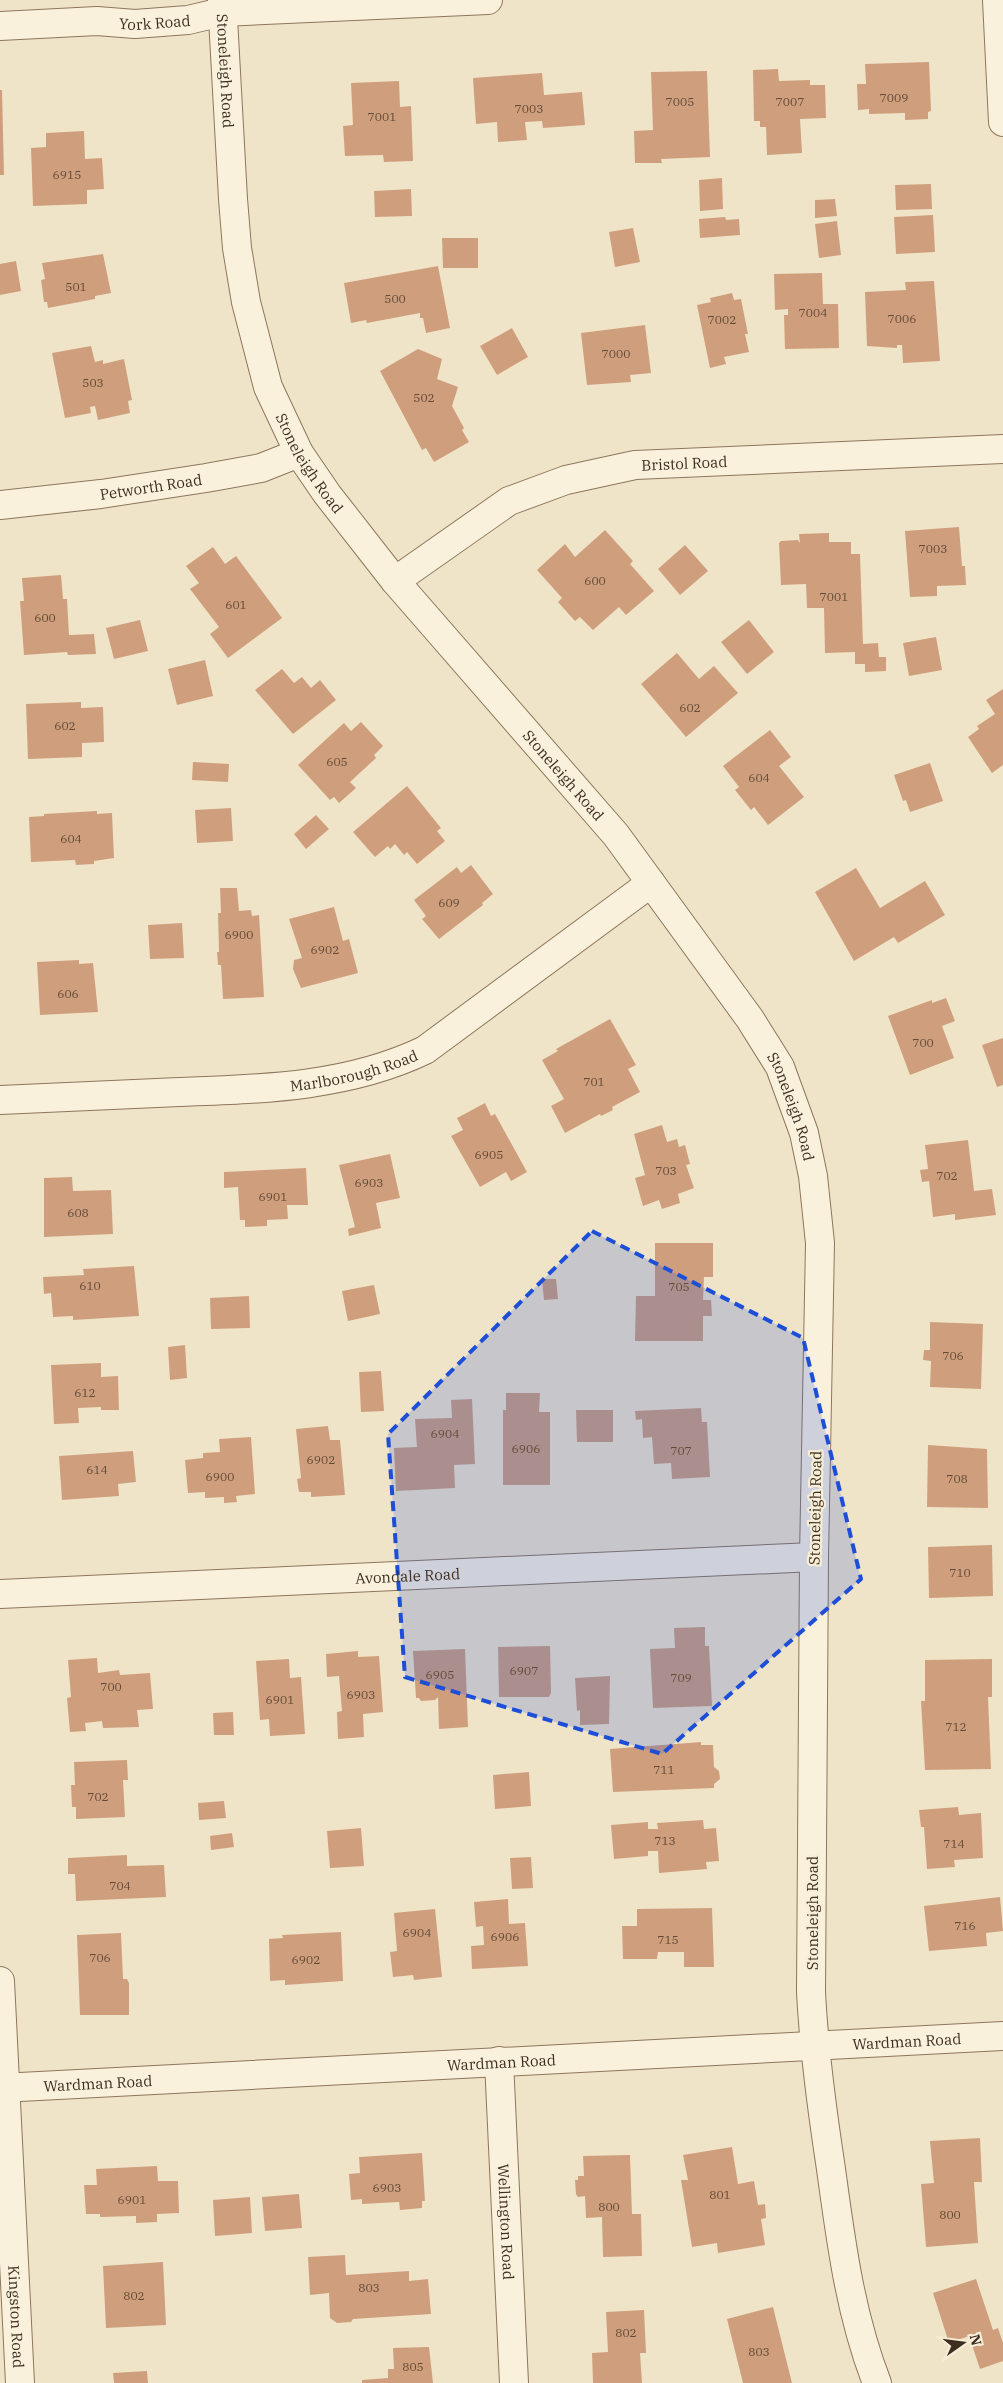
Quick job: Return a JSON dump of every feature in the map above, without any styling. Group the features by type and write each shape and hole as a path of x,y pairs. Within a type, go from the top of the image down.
{"street":[{"name":"York Road","path":"0,26 97,21 135,24 188,20 222,6 488,0"},
{"path":"997,0 1003,122"},
{"name":"Stoneleigh Road","path":"222,6 233,199 237,248 246,302 268,387 299,453 326,494 395,581 571,780 616,835 750,1019 780,1067 804,1133 813,1176 820,1243 814,1557 811,1982 813,2045 850,2298 862,2347 877,2383"},
{"name":"Bristol Road","path":"395,581 509,501 566,480 635,465 1003,449"},
{"name":"Petworth Road","path":"0,505 101,494 206,478 262,468 299,453"},
{"name":"Marlborough Road","path":"0,1100 217,1091 310,1084 371,1072 398,1063 424,1050 651,883"},
{"name":"Avondale Road","path":"0,1594 814,1557"},
{"name":"Kingston Road","path":"0,1981 3,2088 20,2383"},
{"name":"Wardman Road","path":"3,2088 1003,2036"},
{"name":"Wellington Road","path":"499,2061 514,2383"}],"highlighted area":[{"path":"592,1231 803,1338 861,1579 662,1754 405,1677 388,1434"}],"building":[{"path":"929,62 931,111 928,112 928,119 905,120 905,113 869,114 869,109 858,110 857,84 866,84 865,64"},
{"path":"778,69 779,81 810,80 810,85 825,85 826,118 800,119 802,153 767,155 766,127 760,127 760,121 754,121 753,70"},
{"path":"707,71 710,157 661,159 662,163 635,163 634,131 653,130 651,72"},
{"path":"542,73 544,95 582,92 585,125 543,128 542,121 525,122 527,140 498,142 497,122 476,124 473,78"},
{"path":"399,81 400,107 411,106 413,161 384,162 383,155 345,156 343,126 353,125 351,83"},
{"path":"0,90 2,90 4,175 0,175"},
{"path":"84,131 85,159 102,158 104,189 87,190 87,204 33,206 31,148 46,147 46,133"},
{"path":"722,178 723,209 700,211 699,180"},
{"path":"931,184 932,209 896,210 895,185"},
{"path":"411,189 412,216 375,217 374,191"},
{"path":"835,199 837,216 815,218 815,200"},
{"path":"933,215 935,252 896,254 894,217"},
{"path":"725,217 726,220 739,219 740,235 700,238 699,219"},
{"path":"837,221 841,255 819,258 815,224"},
{"path":"633,228 640,262 615,267 609,232"},
{"path":"442,238 478,238 478,268 443,268"},
{"path":"103,254 111,293 95,296 95,299 48,308 47,302 44,302 41,280 45,279 42,263"},
{"path":"16,261 21,291 0,295 0,264"},
{"path":"438,266 450,328 426,333 420,313 367,323 366,320 351,323 344,283"},
{"path":"822,273 823,304 838,304 839,348 785,349 784,315 788,315 788,309 775,310 774,274"},
{"path":"934,281 940,361 903,363 902,345 897,345 897,348 867,346 865,292 906,290 905,282"},
{"path":"732,293 734,300 741,299 748,334 745,334 749,352 724,357 726,364 710,368 697,305 711,302 710,298"},
{"path":"645,325 651,373 630,375 631,382 587,385 581,333"},
{"path":"512,328 528,357 497,375 480,346"},
{"path":"91,346 95,362 103,360 103,364 124,359 132,400 128,401 130,413 98,420 95,406 90,407 91,413 65,418 52,353"},
{"path":"418,349 442,359 437,379 458,387 452,406 469,442 434,462 426,448 422,450 380,371"},
{"path":"959,527 962,566 965,566 966,585 937,586 937,596 910,597 905,531"},
{"path":"605,530 633,561 630,564 654,591 626,615 619,607 593,630 580,617 575,621 558,602 562,598 537,570 565,544 575,557"},
{"path":"829,533 829,542 851,542 851,554 860,554 863,644 878,643 879,657 886,657 886,671 865,672 865,664 855,664 855,652 825,653 824,608 807,608 806,584 781,585 779,543 781,541 798,540 800,543 799,534"},
{"path":"685,545 708,571 680,595 658,569"},
{"path":"213,547 225,564 236,556 282,618 228,658 210,634 219,627 190,589 199,583 186,566"},
{"path":"61,575 63,599 67,599 69,635 94,634 96,654 68,655 67,652 24,655 20,601 24,601 22,578"},
{"path":"140,620 148,651 114,659 106,628"},
{"path":"749,620 774,652 747,674 721,642"},
{"path":"936,637 942,670 909,676 903,643"},
{"path":"677,653 699,679 714,666 738,693 686,737 641,684"},
{"path":"205,660 213,696 177,705 168,669"},
{"path":"282,669 294,683 302,677 311,688 320,680 336,700 293,734 255,690"},
{"path":"1003,689 1003,765 992,773 968,737 979,729 977,726 995,714 986,700"},
{"path":"81,702 81,708 103,707 104,742 82,743 82,757 28,759 26,704"},
{"path":"361,722 383,746 374,755 376,758 350,782 356,788 339,803 334,797 330,800 298,765 344,723 351,731"},
{"path":"770,730 791,757 779,766 804,797 768,825 754,807 751,810 735,790 739,787 723,766"},
{"path":"193,762 229,764 228,782 192,780"},
{"path":"930,763 943,801 910,812 906,800 903,801 894,775"},
{"path":"407,786 441,828 437,831 445,841 417,864 407,852 404,855 395,844 390,849 388,846 375,857 353,832"},
{"path":"231,808 233,841 197,843 195,810"},
{"path":"97,811 97,814 112,813 114,858 94,861 94,864 76,865 75,860 31,862 29,817 44,816 44,814"},
{"path":"316,815 329,829 306,849 294,834"},
{"path":"471,865 493,894 482,903 483,905 439,939 422,919 426,916 414,900 457,867 461,873"},
{"path":"856,868 880,908 925,881 945,915 898,943 894,937 854,961 815,892"},
{"path":"220,888 237,888 239,911 251,910 252,916 259,915 264,997 223,999 221,965 218,965 217,952 219,952 218,913 221,913"},
{"path":"334,907 343,941 349,939 358,973 301,988 293,969 294,960 302,958 289,919"},
{"path":"182,923 184,958 150,959 148,925"},
{"path":"79,960 79,964 93,963 98,1012 40,1015 37,962"},
{"path":"946,998 955,1021 942,1026 954,1058 910,1075 888,1016 932,1000 932,1003"},
{"path":"610,1019 636,1065 628,1069 640,1092 612,1107 613,1110 601,1116 600,1114 565,1133 551,1106 564,1099 542,1060 558,1051 556,1049"},
{"path":"1003,1038 1003,1085 997,1087 982,1045"},
{"path":"485,1103 491,1116 495,1114 527,1172 511,1181 506,1172 480,1187 451,1136 463,1130 457,1118"},
{"path":"662,1125 667,1142 677,1139 679,1147 685,1145 690,1164 686,1165 694,1188 678,1194 680,1203 662,1209 659,1200 643,1206 635,1178 645,1175 634,1134"},
{"path":"968,1140 974,1191 992,1189 996,1215 955,1220 955,1214 933,1217 929,1181 922,1182 920,1170 928,1169 925,1145"},
{"path":"390,1154 400,1198 376,1203 381,1228 349,1236 348,1229 355,1227 339,1165"},
{"path":"306,1168 308,1205 287,1205 288,1219 267,1220 267,1226 245,1227 245,1220 240,1220 238,1187 224,1188 224,1172"},
{"path":"72,1177 73,1191 111,1190 113,1234 44,1237 44,1178"},
{"path":"655,1243 713,1243 713,1277 704,1277 703,1300 711,1300 712,1316 703,1316 703,1341 635,1341 636,1296 655,1296"},
{"path":"134,1266 139,1316 73,1320 73,1316 53,1317 51,1293 44,1294 43,1277 84,1275 83,1269"},
{"path":"542,1279 556,1279 558,1299 544,1300"},
{"path":"374,1285 380,1314 348,1321 342,1291"},
{"path":"249,1296 250,1328 211,1329 210,1298"},
{"path":"930,1322 983,1324 981,1389 930,1387 931,1361 923,1360 924,1350 930,1350"},
{"path":"185,1345 187,1378 170,1380 168,1347"},
{"path":"101,1363 101,1377 118,1376 119,1410 101,1410 101,1407 78,1408 79,1423 54,1424 51,1365"},
{"path":"381,1371 384,1411 361,1412 359,1372"},
{"path":"506,1393 540,1393 539,1412 550,1412 550,1485 503,1485 503,1410 506,1410"},
{"path":"472,1399 475,1464 454,1465 455,1488 396,1491 394,1448 417,1447 415,1419 452,1418 451,1400"},
{"path":"701,1408 702,1422 707,1422 710,1477 672,1479 671,1463 654,1464 652,1437 643,1438 642,1419 636,1420 635,1411"},
{"path":"576,1410 613,1410 613,1442 577,1442"},
{"path":"328,1426 330,1440 340,1440 345,1495 311,1497 311,1492 299,1492 297,1479 301,1478 296,1429"},
{"path":"251,1437 255,1494 236,1496 237,1502 224,1503 224,1497 205,1498 205,1492 188,1493 185,1460 203,1458 203,1453 220,1452 219,1439"},
{"path":"928,1445 987,1449 988,1508 927,1507"},
{"path":"133,1451 136,1482 118,1484 119,1496 62,1500 59,1456"},
{"path":"992,1545 993,1596 929,1598 928,1547"},
{"path":"705,1627 705,1646 709,1646 712,1706 653,1708 650,1649 675,1648 674,1628"},
{"path":"550,1646 551,1693 549,1697 499,1697 498,1647"},
{"path":"465,1649 468,1727 439,1729 438,1697 435,1700 421,1701 419,1698 416,1698 413,1651"},
{"path":"358,1651 358,1657 379,1656 383,1712 363,1714 364,1737 338,1739 337,1712 342,1711 339,1676 327,1677 326,1654"},
{"path":"97,1658 98,1673 119,1670 120,1675 150,1673 153,1709 137,1710 139,1727 103,1728 102,1721 85,1723 86,1731 70,1732 67,1698 71,1697 68,1660"},
{"path":"289,1659 290,1678 301,1677 305,1734 270,1736 269,1719 260,1720 256,1661"},
{"path":"992,1659 992,1697 988,1697 991,1769 925,1770 921,1701 925,1701 925,1660"},
{"path":"610,1676 609,1724 580,1725 580,1710 577,1711 575,1678"},
{"path":"233,1712 234,1735 214,1735 213,1713"},
{"path":"701,1742 701,1745 713,1745 714,1767 719,1771 720,1779 714,1784 714,1788 613,1792 610,1749"},
{"path":"127,1760 128,1780 123,1780 125,1817 76,1819 76,1807 72,1807 71,1785 75,1785 74,1762"},
{"path":"529,1772 531,1806 495,1809 493,1775"},
{"path":"224,1801 226,1818 199,1820 198,1803"},
{"path":"958,1807 959,1815 981,1813 983,1858 954,1860 955,1867 927,1869 924,1827 921,1827 919,1810"},
{"path":"703,1820 704,1829 716,1828 719,1861 706,1862 707,1869 659,1873 658,1851 648,1851 648,1856 614,1859 611,1825 648,1822 648,1829 658,1829 657,1823"},
{"path":"361,1828 364,1866 330,1868 327,1831"},
{"path":"232,1833 234,1847 211,1850 210,1836"},
{"path":"127,1855 127,1866 164,1865 166,1897 76,1901 75,1874 68,1874 68,1858"},
{"path":"531,1857 533,1888 512,1889 510,1858"},
{"path":"1000,1897 1003,1931 986,1933 987,1946 929,1951 924,1906"},
{"path":"508,1899 509,1924 525,1923 528,1966 472,1969 471,1946 484,1945 483,1926 476,1927 474,1902"},
{"path":"712,1908 714,1967 684,1967 684,1952 658,1952 657,1959 623,1959 622,1926 637,1926 637,1909"},
{"path":"435,1909 442,1977 414,1980 413,1975 393,1977 390,1952 397,1951 394,1913"},
{"path":"341,1932 343,1981 285,1985 285,1980 270,1981 269,1939 283,1938 282,1935"},
{"path":"121,1933 123,1979 127,1979 129,1983 129,2015 80,2015 77,1935"},
{"path":"980,2138 982,2182 974,2182 978,2243 926,2247 921,2184 934,2183 930,2141"},
{"path":"732,2147 738,2184 754,2181 758,2205 765,2204 766,2218 761,2219 765,2245 718,2253 717,2243 692,2247 681,2180 688,2180 683,2155"},
{"path":"422,2153 425,2201 422,2201 422,2208 400,2210 399,2202 362,2204 362,2199 351,2200 349,2174 360,2173 359,2157"},
{"path":"630,2155 632,2214 641,2214 642,2256 603,2257 602,2217 586,2218 585,2196 578,2197 576,2194 575,2180 578,2180 578,2176 584,2176 583,2156"},
{"path":"157,2166 158,2181 178,2181 179,2213 157,2214 157,2222 136,2223 136,2216 100,2217 100,2214 86,2214 84,2185 97,2185 96,2169"},
{"path":"299,2194 302,2228 265,2231 262,2197"},
{"path":"250,2197 252,2233 215,2236 213,2200"},
{"path":"345,2255 346,2275 409,2271 409,2281 428,2279 431,2314 353,2319 351,2322 337,2323 330,2318 329,2293 310,2295 308,2257"},
{"path":"163,2262 166,2325 106,2328 103,2266"},
{"path":"976,2279 993,2330 998,2328 1003,2343 1003,2361 980,2369 969,2336 949,2343 933,2293"},
{"path":"773,2307 792,2383 743,2383 727,2319"},
{"path":"644,2310 646,2353 640,2353 642,2383 593,2383 592,2353 608,2352 606,2312"},
{"path":"429,2347 433,2383 362,2383 362,2380 388,2378 388,2369 394,2369 393,2348"},
{"path":"147,2371 148,2383 114,2383 113,2373"}]}
